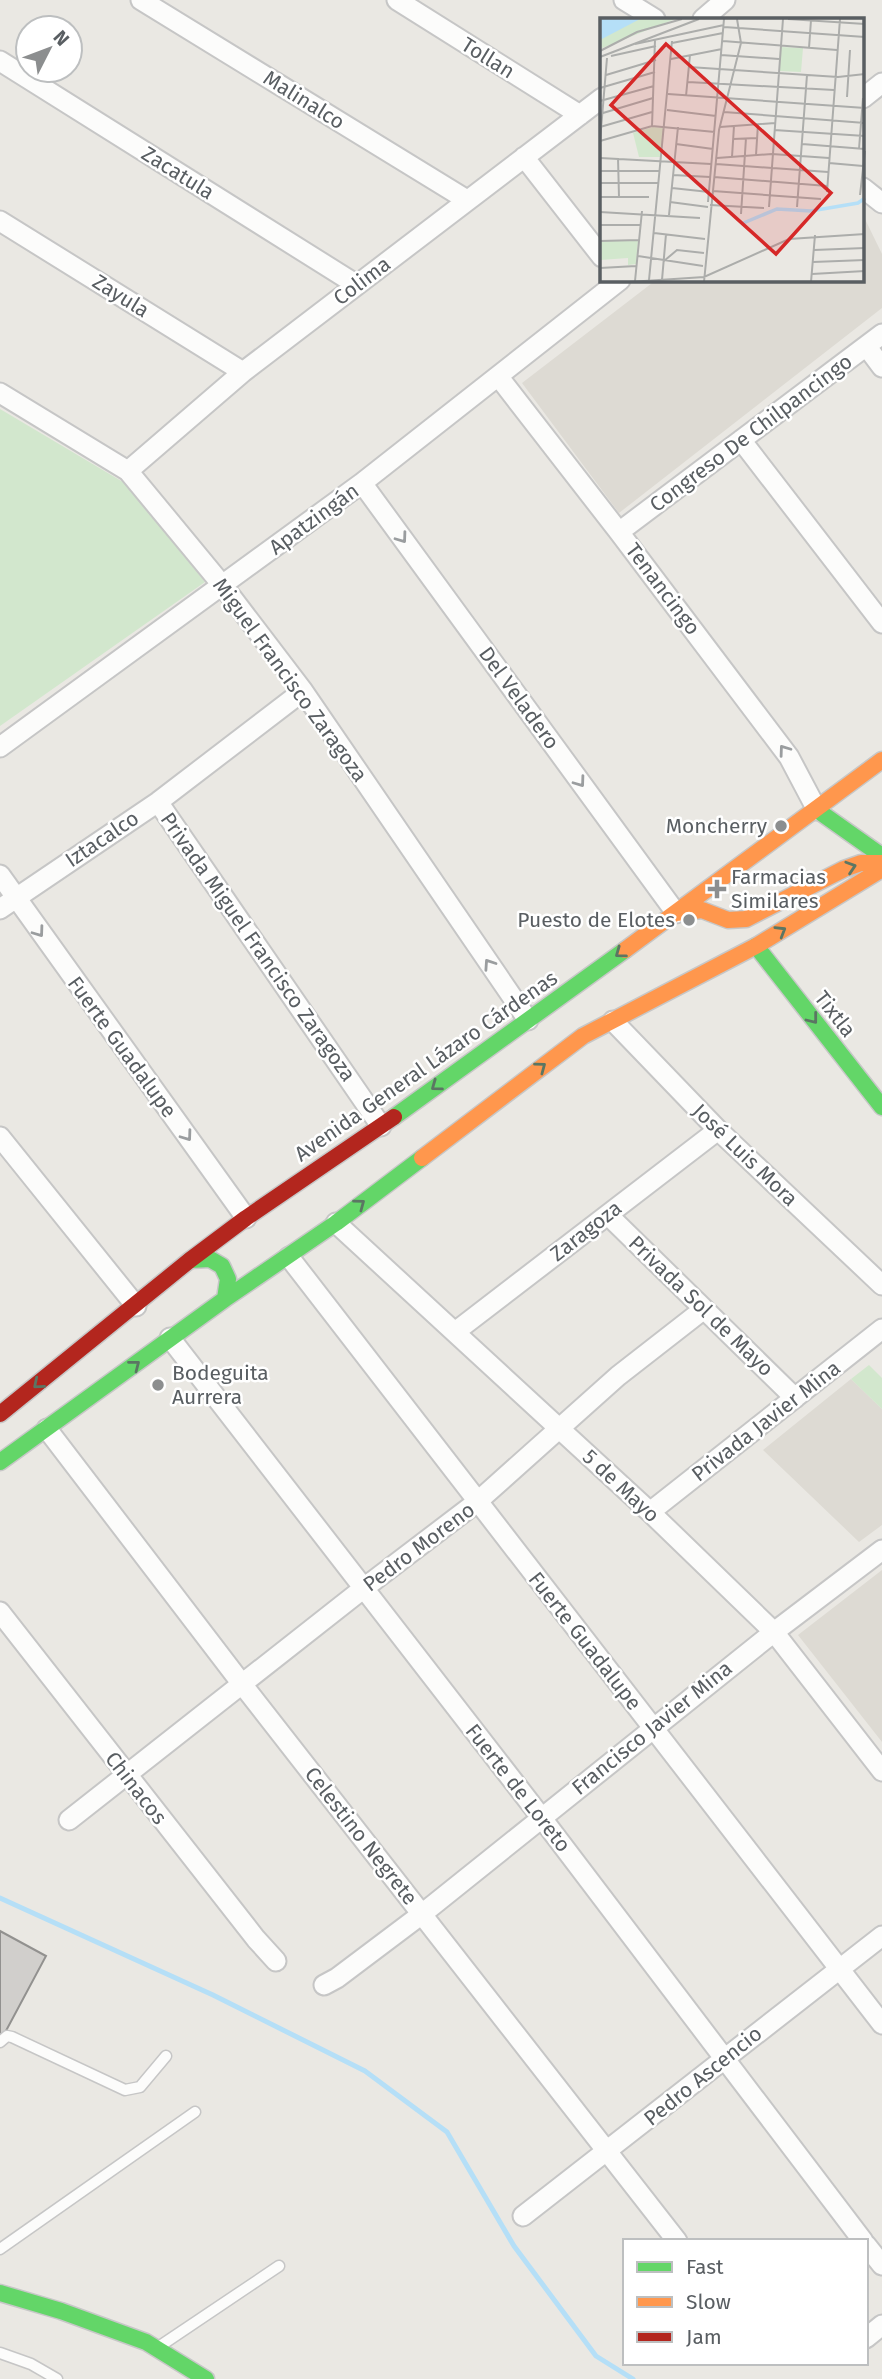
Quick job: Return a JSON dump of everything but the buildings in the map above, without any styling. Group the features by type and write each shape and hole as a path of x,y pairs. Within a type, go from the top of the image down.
{"street":[{"name":"Malinalco","path":"141,0 467,200"},
{"path":"624,0 653,18"},
{"path":"704,18 725,0"},
{"name":"Tollan","path":"401,1 580,115"},
{"name":"Zacatula","path":"0,61 357,285"},
{"path":"864,97 882,83"},
{"name":"Colima","path":"128,471 243,372 600,100"},
{"path":"524,157 600,254"},
{"path":"864,189 882,203"},
{"name":"Zayula","path":"0,221 243,372"},
{"name":"Apatzingán","path":"0,747 362,483 617,282"},
{"path":"875,341 882,367"},
{"name":"Congreso De Chilpancingo","path":"620,532 875,341"},
{"name":"Tenancingo","path":"498,376 620,532 789,757 817,810"},
{"name":"Miguel Francisco Zaragoza","path":"0,393 128,471 223,586 303,691 528,1020"},
{"path":"741,440 882,623"},
{"name":"Del Veladero","path":"362,483 676,913"},
{"name":"Iztacalco","path":"7,904 158,802 303,691"},
{"name":"Avenida General Lázaro Cárdenas","path":"3,1405 136,1306 190,1259 528,1020 882,760"},
{"name":"Privada Miguel Francisco Zaragoza","path":"158,802 381,1126"},
{"path":"817,810 882,856"},
{"path":"676,913 704,910 718,919 746,919 844,869 861,863 882,863"},
{"path":"2,1462 170,1338 336,1223 569,1045 756,946 882,869"},
{"name":"Fuerte Guadalupe","path":"0,875 7,904 246,1218"},
{"name":"Tixtla","path":"756,946 882,1107"},
{"name":"José Luis Mora","path":"613,1021 718,1130 882,1285"},
{"name":"Zaragoza","path":"455,1332 718,1130"},
{"path":"0,1137 136,1306"},
{"name":"Privada Sol de Mayo","path":"608,1215 795,1398"},
{"name":"5 de Mayo","path":"336,1223 650,1512 774,1632 882,1771"},
{"path":"190,1259 204,1257 218,1261 228,1276 229,1286 225,1299"},
{"name":"Fuerte Guadalupe","path":"289,1257 882,2024"},
{"name":"Pedro Moreno","path":"69,1820 363,1588 477,1502 618,1376 704,1309"},
{"name":"Privada Javier Mina","path":"650,1512 882,1329"},
{"name":"Fuerte de Loreto","path":"170,1338 541,1817 862,2239"},
{"path":"69,1358 65,1370 75,1382 98,1393"},
{"name":"Celestino Negrete","path":"47,1429 242,1684 675,2239"},
{"name":"Francisco Javier Mina","path":"324,1985 422,1914 652,1728 882,1550"},
{"name":"Chinacos","path":"0,1612 125,1774 276,1961"},
{"name":"Pedro Ascencio","path":"523,2216 882,1936"},
{"name":"Fuerte de Loreto","path":"868,2247 882,2265"},
{"path":"0,2293 61,2311 157,2348 206,2379"},
{"path":"868,2336 882,2325"}],"lane":[{"path":"0,2042 7,2036 12,2036 125,2090 140,2087 166,2056"},
{"path":"0,2249 195,2112"},
{"path":"157,2348 279,2266"},
{"path":"0,2353 30,2364 57,2379"}],"shaded area":[{"path":"864,217 882,254 882,308 619,513 522,383 653,282 864,282"},
{"path":"851,1379 882,1409 882,1525 859,1542 763,1450"},
{"path":"882,1570 882,1742 798,1635"}],"green space":[{"path":"0,409 128,485 205,582 0,726"},
{"path":"869,1365 882,1378 882,1409 851,1379"}],"waterway":[{"path":"0,1898 213,1995 365,2071 447,2132 514,2246 596,2356 633,2379"}],"traffic: fast":[{"path":"817,810 882,856"},
{"path":"756,946 882,1107"},
{"path":"394,1117 625,950"},
{"path":"0,1462 225,1299 336,1223 422,1158"},
{"path":"190,1260 210,1259 222,1266 228,1279 225,1299"},
{"path":"0,2293 61,2311 146,2342 206,2379"}],"traffic: slow":[{"path":"625,950 882,760"},
{"path":"676,913 702,910 728,920 746,919 844,869 861,863 882,863"},
{"path":"422,1158 583,1036 756,946 882,869"}],"traffic: jam":[{"path":"0,1414 190,1260 246,1218 394,1117"}],"place":[{"name":"Moncherry","path":"781,826"},
{"name":"Farmacias Similares","path":"717,889"},
{"name":"Puesto de Elotes","path":"689,920"},
{"name":"Bodeguita Aurrera","path":"158,1385"}]}
